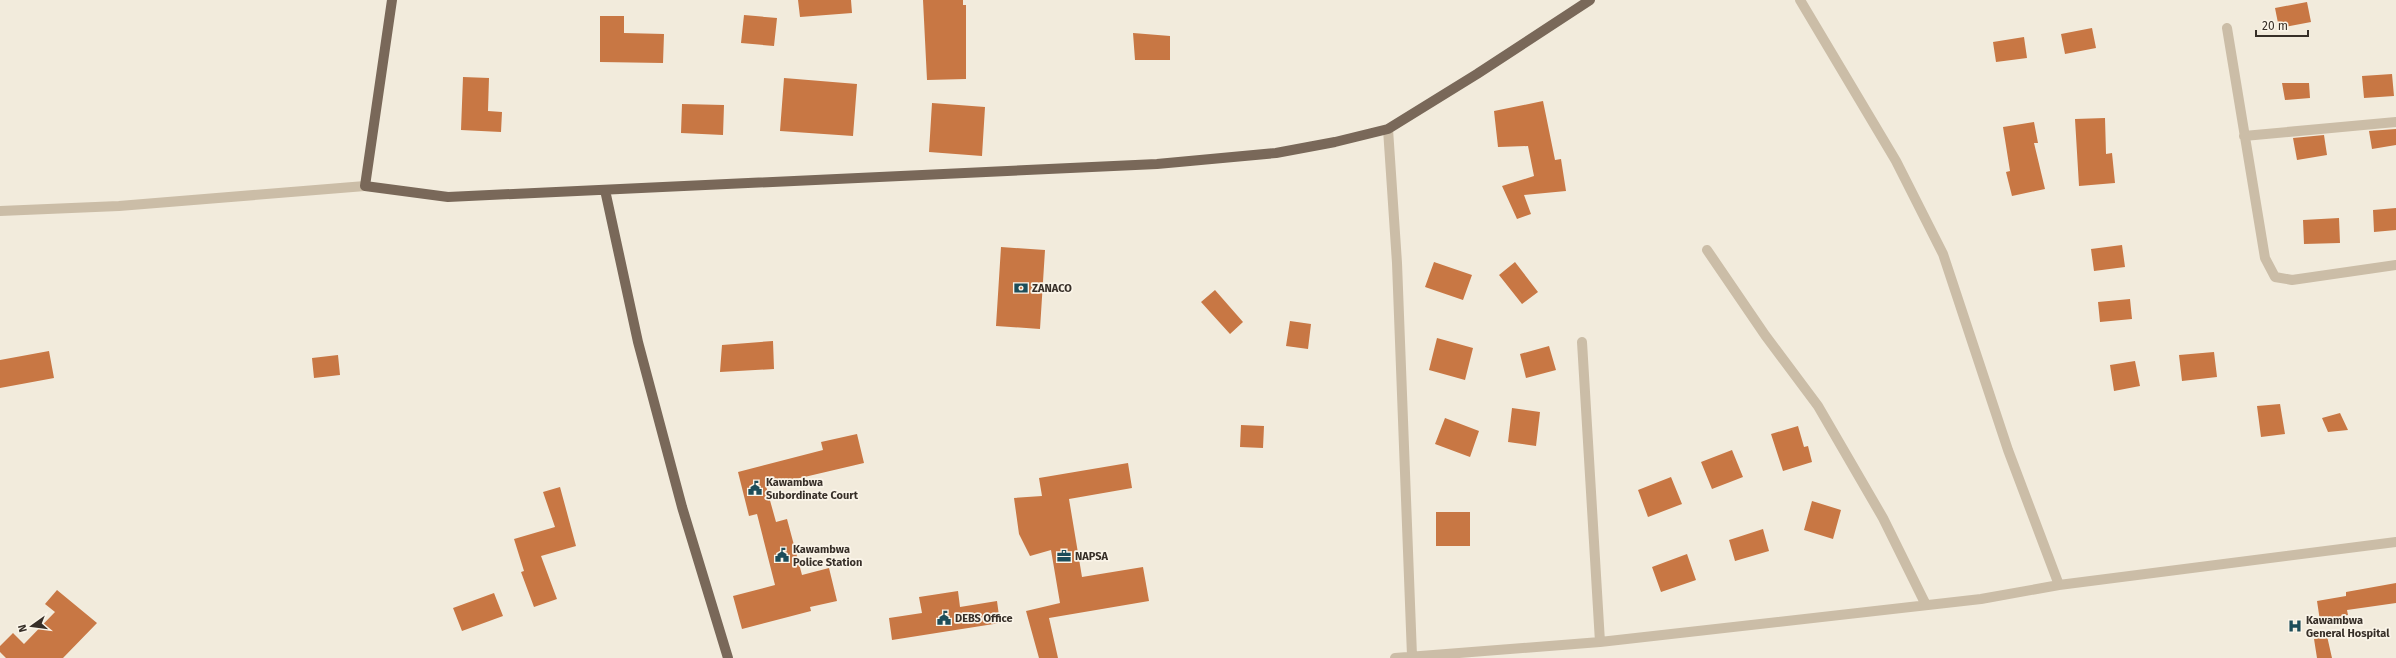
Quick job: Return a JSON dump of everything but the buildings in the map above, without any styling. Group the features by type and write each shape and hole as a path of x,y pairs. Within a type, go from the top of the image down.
{"main road":[{"path":"392,0 365,186 448,197 1157,164 1276,153 1335,142 1388,129 1477,74 1590,0"},
{"path":"605,190 642,357 682,507 728,658"}],"street":[{"path":"1800,0 1896,161 1943,254 2008,450 2059,585"},
{"path":"2227,28 2265,258 2275,277 2292,280 2396,265"},
{"path":"2244,136 2396,122"},
{"path":"1388,129 1397,263 1412,656"},
{"path":"0,211 119,206 365,186"},
{"path":"1707,250 1765,335 1818,406 1883,518 1926,605"},
{"path":"1582,342 1600,642"},
{"path":"1395,658 1600,642 1981,599 2059,585 2396,542"}],"place":[{"name":"ZANACO","path":"1021,288"},
{"name":"Kawambwa Subordinate Court","path":"755,488"},
{"name":"Kawambwa Police Station","path":"782,555"},
{"name":"NAPSA","path":"1064,556"},
{"name":"DEBS Office","path":"944,618"},
{"name":"Kawambwa General Hospital","path":"2295,626"}]}
